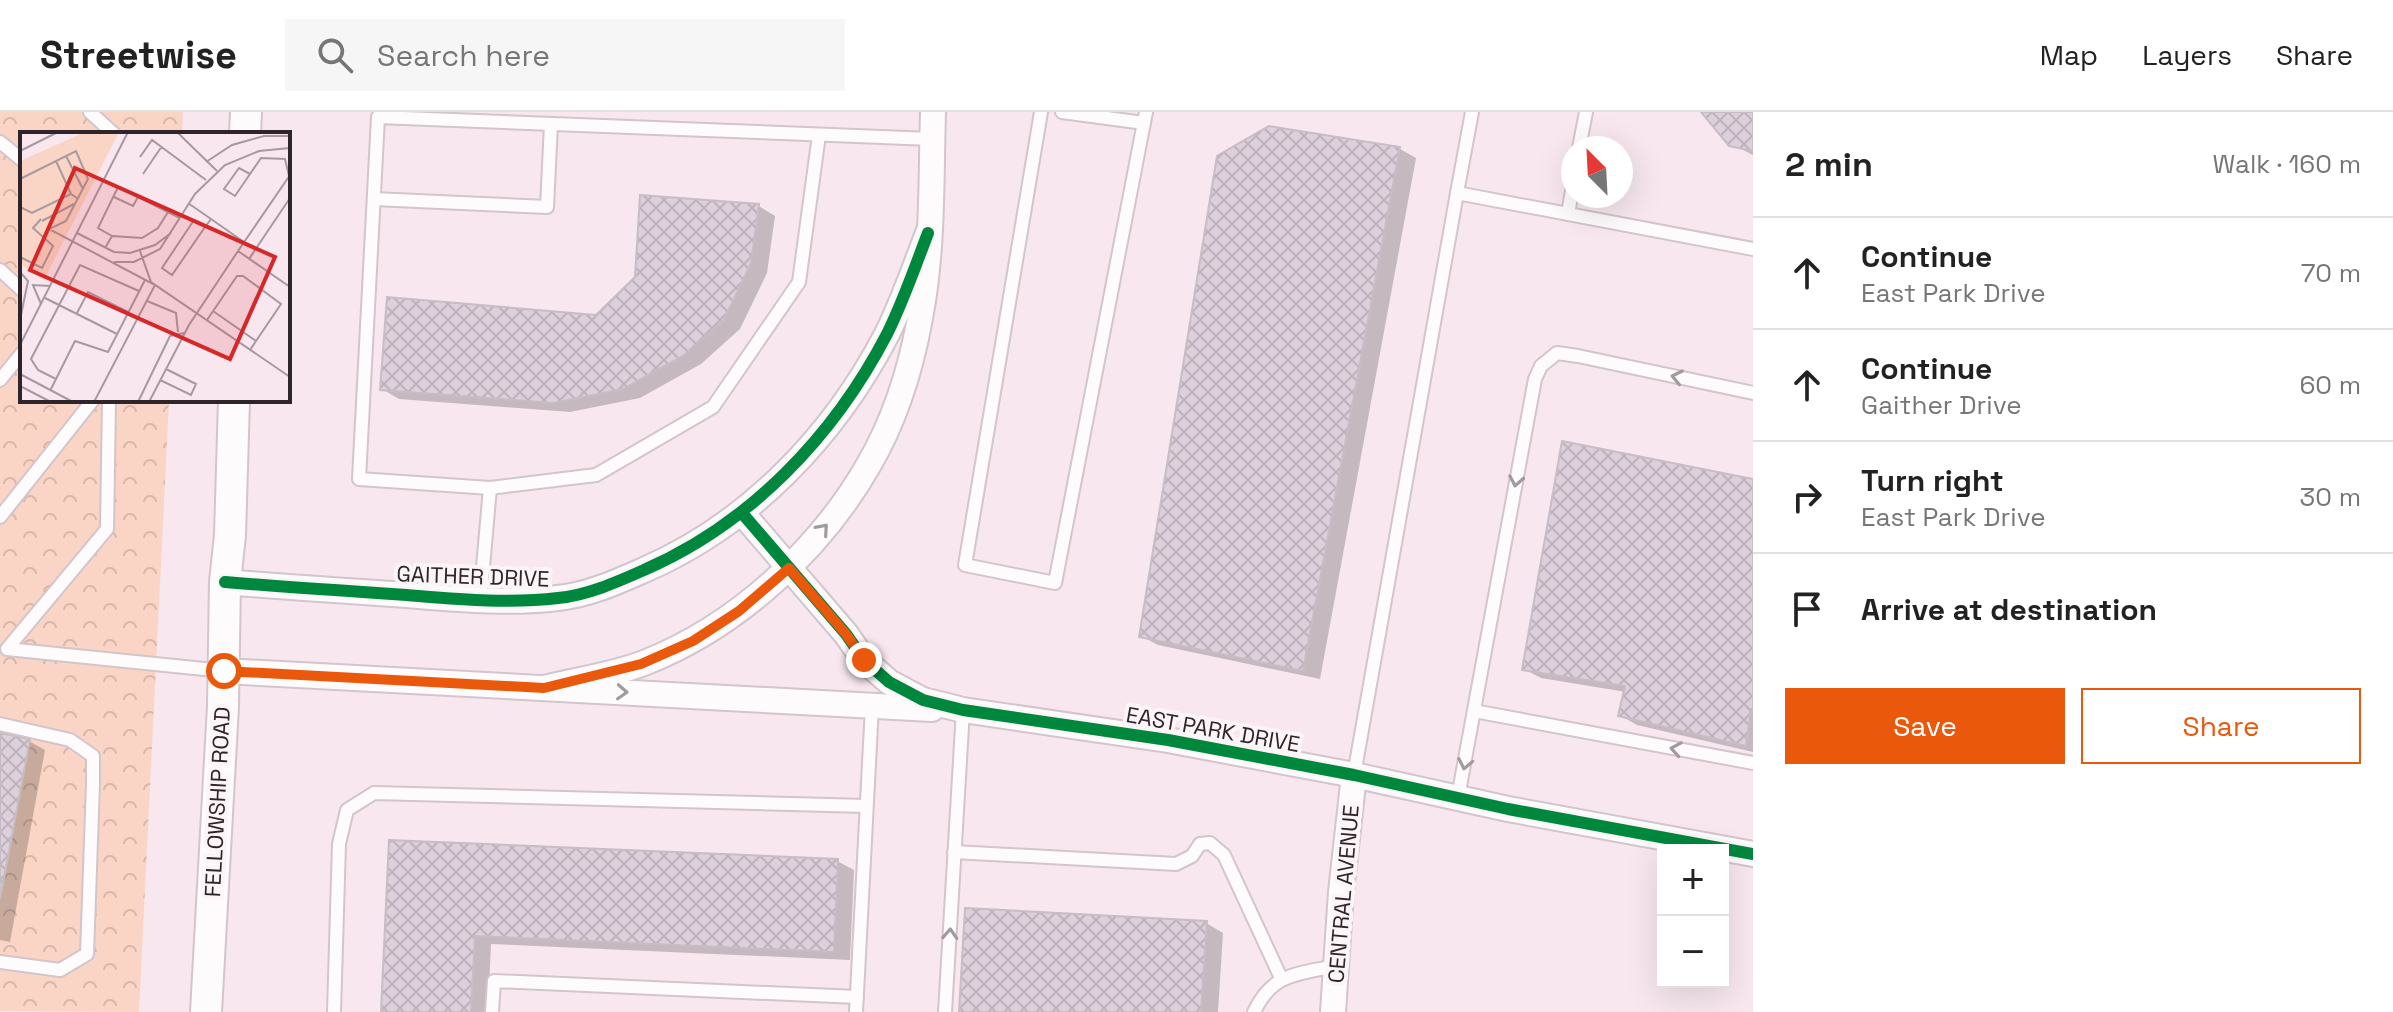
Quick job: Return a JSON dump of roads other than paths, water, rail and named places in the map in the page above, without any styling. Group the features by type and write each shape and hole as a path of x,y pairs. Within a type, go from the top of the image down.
{"street":[{"path":"245,132 246,112"},
{"name":"GAITHER DRIVE","path":"544,688 641,664 693,641 739,611 789,568 851,493 885,433 912,357 921,315 933,112"},
{"name":"GAITHER DRIVE","path":"225,582 480,601 559,598 593,591 674,557 719,530 761,497 832,423 862,379 888,332 928,233"},
{"name":"FELLOWSHIP ROAD","path":"206,1012 234,402"},
{"name":"EAST PARK DRIVE","path":"742,513 846,634 864,660 889,682 923,700 963,710 1168,740 1354,775 1508,809 1753,854"},
{"name":"EAST PARK DRIVE","path":"224,671 963,710"},
{"name":"CENTRAL AVENUE","path":"1333,1012 1341,892 1354,775"}],"lane":[{"path":"90,112 112,132"},
{"path":"1041,112 965,565 1055,583 1145,118 1062,112"},
{"path":"1354,775 1472,112"},
{"path":"1581,136 1586,112"},
{"path":"819,135 799,282 713,407 596,475 490,488 359,479 378,117 932,139"},
{"path":"374,199 547,207 551,124"},
{"path":"0,142 20,158"},
{"path":"1457,193 1753,249"},
{"path":"1568,214 1569,208"},
{"path":"0,270 20,288"},
{"path":"1458,797 1535,379 1541,366 1557,353 1753,393"},
{"path":"0,380 20,355"},
{"path":"0,517 91,402"},
{"path":"3,647 107,529 109,402"},
{"path":"480,601 490,488"},
{"path":"3,647 224,671"},
{"path":"856,1012 872,706"},
{"path":"945,1012 963,710"},
{"path":"1474,711 1753,763"},
{"path":"0,724 70,740 93,756 87,954 60,970 0,962"},
{"path":"334,1012 339,844 347,810 374,793 866,806"},
{"path":"954,852 1176,864 1192,856 1200,844 1210,843 1224,855 1281,978"},
{"path":"1254,1012 1260,998 1281,978 1335,966"},
{"path":"492,1012 494,981 857,997"}]}
